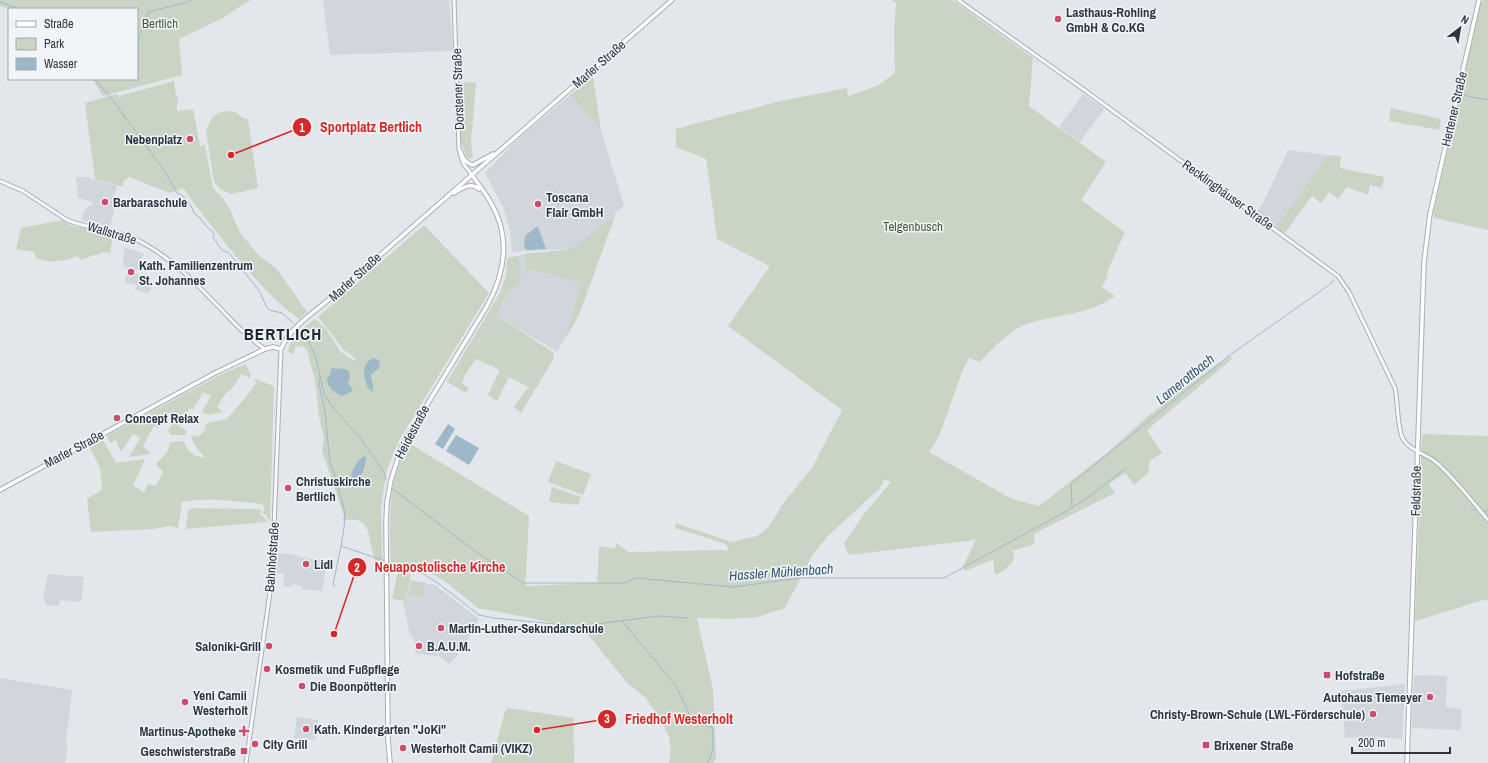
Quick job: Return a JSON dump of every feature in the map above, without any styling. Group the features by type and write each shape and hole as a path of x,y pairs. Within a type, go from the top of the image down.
{"main road":[{"name":"Marler Straße","path":"0,490 209,376 265,349 273,347 281,349 284,342 293,330 672,0"},
{"name":"Hertener Straße","path":"1429,219 1479,0"},
{"path":"460,151 463,159 467,163 473,165 498,152"},
{"name":"Heidestraße","path":"390,763 388,739 386,561 387,502 391,480 399,454 422,411 477,325 493,295 500,278 502,267 504,243 500,224 491,202 472,175"},
{"path":"443,200 470,185 477,187 491,202"},
{"name":"Feldstraße","path":"1407,763 1424,262 1429,219"}],"street":[{"name":"Dorstener Straße","path":"454,0 460,151 463,163 472,175"},
{"name":"Recklinghäuser Straße","path":"958,0 1083,89 1338,276 1348,292 1395,388 1398,399 1402,438 1442,468 1488,520"},
{"name":"Wallstraße","path":"0,181 23,191 67,220 126,236 155,250 183,272 238,328 265,349"},
{"name":"Bahnhofstraße","path":"246,763 272,578 281,349"}],"shaded area":[{"path":"323,0 449,0 453,51 330,55"},
{"path":"1083,94 1104,109 1080,142 1059,127"},
{"path":"570,95 601,130 624,206 616,212 589,288 574,322 557,352 491,312 507,276 509,259 524,254 562,250 573,246 562,249 512,252 510,231 504,210 485,173 518,139"},
{"path":"1288,150 1328,155 1276,227 1256,212 1263,203"},
{"name":"Barbaraschule","path":"76,177 87,177 117,186 114,197 117,199 110,227 82,220 84,211 89,205 92,206 93,202 78,198"},
{"name":"Kath. Familienzentrum St. Johannes","path":"124,248 144,254 136,273 154,283 148,294 135,289 136,285 125,283 127,267 123,267"},
{"path":"278,553 327,561 322,591 302,589 302,586 292,584 291,587 283,586 284,576 282,573 276,573"},
{"path":"48,574 84,577 81,602 60,600 59,606 46,605 43,597"},
{"name":"Martin-Luther-Sekundarschule","path":"410,580 427,583 428,585 434,584 479,619 456,657 449,664 441,657 415,653 414,639 410,635 403,601 405,601"},
{"name":"Autohaus Tiemeyer","path":"1414,675 1447,676 1446,707 1462,709 1461,730 1412,728"},
{"path":"0,678 72,690 65,763 0,763"},
{"name":"Christy-Brown-Schule (LWL-Förderschule)","path":"1405,684 1402,739 1377,737 1377,741 1372,742 1373,750 1362,751 1361,737 1345,738 1341,691"},
{"name":"Kath. Kindergarten \"JoKi\"","path":"297,717 318,720 315,740 294,738"}],"green space":[{"name":"Bertlich","path":"0,0 251,0 223,18 179,39 182,75 103,96 93,80 138,80 138,8 9,8 0,6"},
{"name":"Telgenbusch","path":"891,0 952,0 1033,58 1029,106 1106,162 1081,200 1125,232 1102,287 1115,296 1105,303 1083,311 1035,321 1024,325 1007,336 980,362 969,358 963,370 939,436 929,452 1012,499 1039,506 1108,452 1147,417 1187,386 1230,355 1232,359 1147,430 1162,453 1150,461 1148,473 1134,485 1125,473 1109,484 1115,493 1034,534 1035,544 1013,551 1014,560 1006,569 997,575 994,572 994,562 992,560 965,571 963,566 976,540 848,555 844,543 864,514 891,482 885,479 879,489 827,537 812,556 785,608 757,617 731,619 697,618 713,689 716,757 713,763 669,763 671,750 669,737 662,722 646,698 628,684 585,631 531,618 478,608 446,582 420,567 391,570 390,506 396,475 408,446 412,445 529,516 525,581 526,586 597,583 599,546 615,549 616,543 629,552 729,550 726,544 675,528 676,523 731,542 757,536 768,528 783,504 813,466 842,410 728,326 770,266 717,239 706,159 676,147 676,129 780,101 847,88 848,96 877,86 895,73 894,32 896,3"},
{"path":"1484,0 1488,0 1488,230 1435,218 1433,215 1480,4"},
{"path":"593,76 601,130 570,95"},
{"path":"174,81 176,95 179,99 177,101 177,111 193,109 200,146 205,145 213,188 222,197 230,209 239,231 258,255 277,269 307,312 299,319 275,299 247,269 183,188 170,193 129,177 123,181 123,187 95,179 85,103 117,94 121,99 119,96"},
{"path":"476,82 471,143 473,158 469,159 465,152 460,133 458,83"},
{"path":"1391,108 1441,119 1439,130 1389,121"},
{"path":"224,111 235,112 245,119 248,119 258,188 231,194 220,189 214,182 206,131 211,119 218,113"},
{"path":"1328,155 1341,156 1340,168 1384,177 1382,188 1370,185 1368,195 1347,187 1338,199 1329,192 1321,203 1312,196 1285,233 1276,227"},
{"path":"615,216 579,315 565,339 582,283 535,270 527,270 524,254 568,250 573,248"},
{"path":"62,220 70,225 113,235 110,253 102,252 101,254 81,260 78,256 63,260 46,261 36,258 34,252 16,249 21,228"},
{"path":"424,225 489,293 398,442 387,470 381,505 383,571 378,571 367,528 364,524 357,520 343,520 344,516 322,451 324,438 319,417 315,380 307,350 304,347 295,346 294,354 288,352 295,337 315,319 326,329 340,351 354,361 356,359 344,350 318,317"},
{"path":"518,256 521,281 508,293 496,315 553,352 554,358 521,413 514,407 528,387 509,377 497,401 488,395 500,370 476,359 465,375 462,383 469,388 466,393 447,382 501,291 506,276 507,258"},
{"path":"246,364 251,376 249,378 242,374 229,392 227,391 217,407 223,412 208,415 202,412 211,396 203,392 193,410 190,408 179,426 187,431 185,435 171,435 168,431 176,418 168,413 158,428 154,426 143,446 151,454 129,457 140,438 133,434 121,452 116,440 110,443 107,436 222,374"},
{"path":"255,379 274,386 270,522 266,515 262,513 265,508 262,504 222,500 201,500 182,502 178,528 170,526 153,529 91,532 87,499 102,490 100,468 90,448 103,440 116,463 145,459 133,486 144,492 148,484 156,486 163,472 156,464 168,451 170,442 184,441 187,448 194,455 205,457 198,450 191,438 194,435 198,437 206,429 205,426 207,423 227,419 250,392 256,383"},
{"path":"1422,434 1488,436 1488,601 1487,599 1415,621"},
{"path":"556,461 591,474 583,495 548,482"},
{"path":"552,487 581,497 578,505 549,502"},
{"path":"192,508 261,509 260,514 266,519 267,522 186,529 188,511"},
{"path":"398,572 411,574 405,601 392,599"},
{"path":"412,581 424,583 422,597 409,594"},
{"path":"508,708 574,718 574,763 491,763 505,711"}],"water":[{"path":"538,227 546,249 527,250 524,247 525,236"},
{"path":"373,358 379,360 380,367 371,375 373,392 368,388 364,372 366,364"},
{"path":"331,368 345,369 349,371 350,377 348,382 353,391 342,396 332,389 327,381"},
{"path":"448,424 455,429 443,449 435,444"},
{"path":"456,435 479,448 469,465 446,451"},
{"path":"364,456 366,458 365,467 358,480 353,479 351,474 358,462"}],"waterway":[{"path":"138,40 148,12 191,0"},
{"path":"0,2 16,8"},
{"path":"96,80 114,102 166,173 177,193 182,195 191,206 194,213 212,231 214,234 213,237 222,250 229,253 254,284 269,310 282,313 293,323"},
{"path":"1462,95 1488,100"},
{"name":"Lamerottbach","path":"1072,507 1071,484 1230,355 1334,280"},
{"name":"Hassler Mühlenbach","path":"301,331 308,340 316,358 324,393 331,405 361,439 384,472 386,480"},
{"path":"320,377 319,384 325,412 330,463 336,478 345,513 341,546 385,561"},
{"name":"Hassler Mühlenbach","path":"393,489 472,549 523,583 624,583 636,578 733,587 800,578 944,578 1065,512 1087,498 1125,469"},
{"path":"1484,512 1488,510"},
{"path":"335,586 333,585 341,546"},
{"path":"388,562 422,573 439,584 479,615 494,618 575,626 659,616 688,618"},
{"path":"622,621 676,686 691,718 691,723 712,727 712,750 710,759 707,763"}],"place":[{"name":"Lasthaus-Rohling GmbH & Co.KG","path":"1058,19"},
{"name":"Nebenplatz","path":"190,139"},
{"name":"Sportplatz Bertlich","path":"231,155"},
{"name":"Barbaraschule","path":"105,202"},
{"name":"Toscana Flair GmbH","path":"538,204"},
{"name":"Kath. Familienzentrum St. Johannes","path":"131,272"},
{"name":"Concept Relax","path":"117,418"},
{"name":"Christuskirche Bertlich","path":"288,488"},
{"name":"Lidl","path":"306,564"},
{"name":"Martin-Luther-Sekundarschule","path":"441,628"},
{"name":"Neuapostolische Kirche","path":"334,634"},
{"name":"Saloniki-Grill","path":"269,646"},
{"name":"B.A.U.M.","path":"419,646"},
{"name":"Kosmetik und Fußpflege","path":"267,669"},
{"name":"Hofstraße","path":"1327,675"},
{"name":"Die Boonpötterin","path":"302,686"},
{"name":"Autohaus Tiemeyer","path":"1430,697"},
{"name":"Yeni Camii Westerholt","path":"185,702"},
{"name":"Christy-Brown-Schule (LWL-Förderschule)","path":"1373,714"},
{"name":"Kath. Kindergarten \"JoKi\"","path":"306,729"},
{"name":"Friedhof Westerholt","path":"537,730"},
{"name":"Martinus-Apotheke","path":"244,731"},
{"name":"City Grill","path":"255,744"},
{"name":"Brixener Straße","path":"1206,745"},
{"name":"Westerholt Camii (VIKZ)","path":"403,748"},
{"name":"Geschwisterstraße","path":"244,751"}],"district":[{"name":"BERTLICH","path":"283,333"}]}
